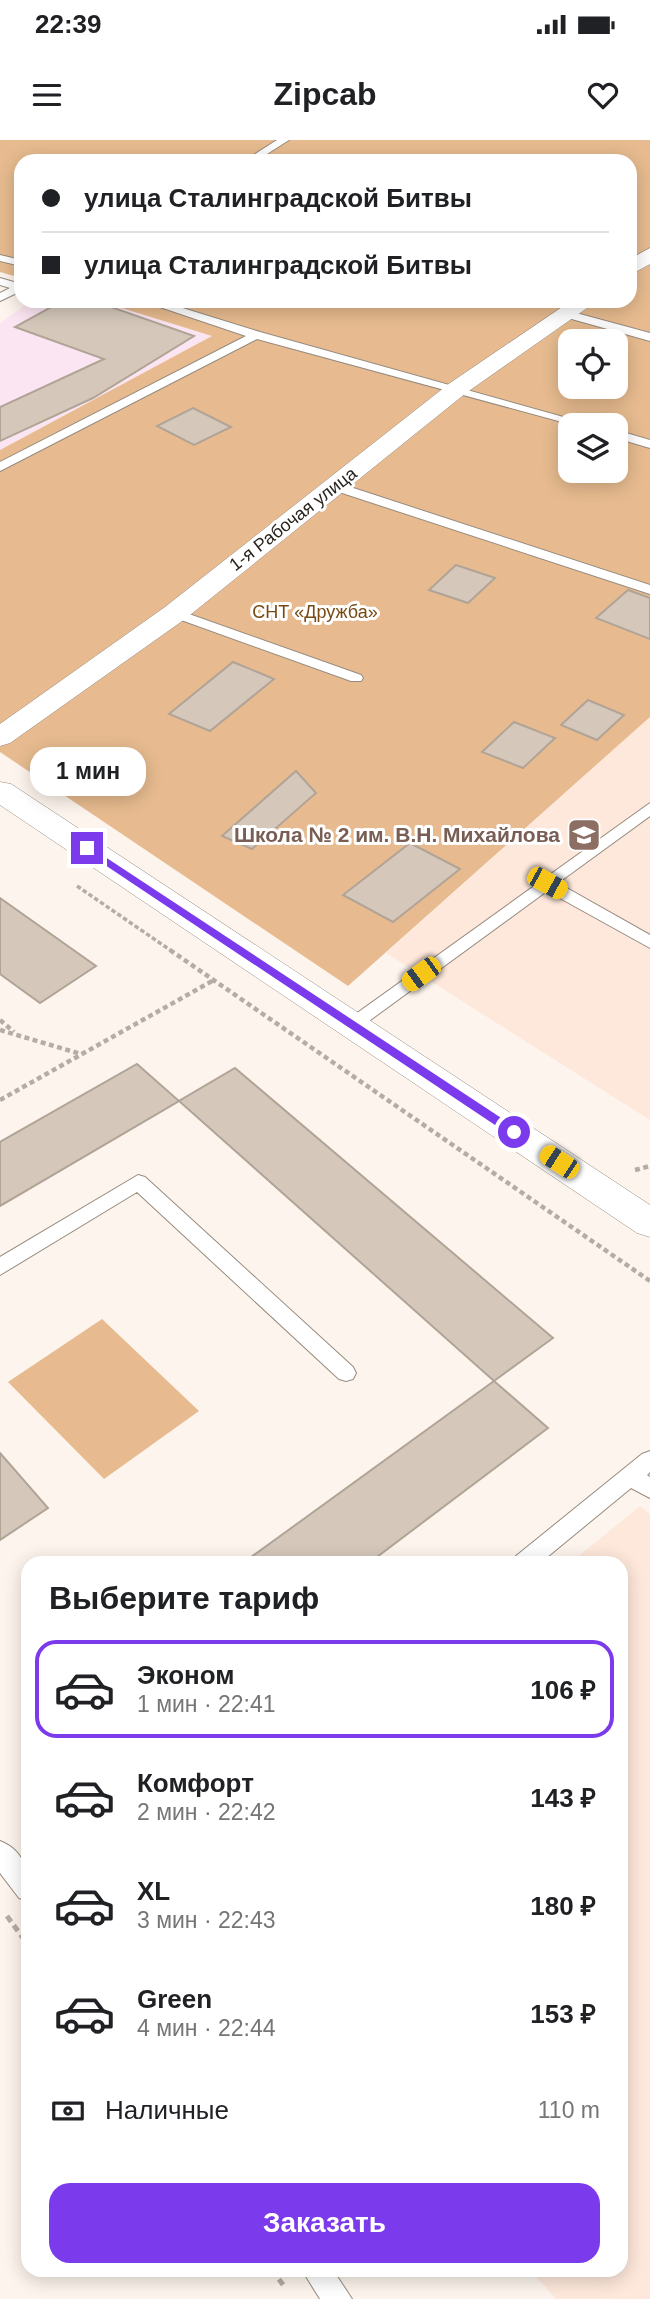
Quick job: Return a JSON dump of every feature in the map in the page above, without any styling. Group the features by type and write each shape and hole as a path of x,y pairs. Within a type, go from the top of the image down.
{"street":[{"name":"1-я Рабочая улица","path":"0,737 175,613 458,388 575,308"},
{"path":"0,790 650,1223"}],"lane":[{"path":"261,154 284,140"},
{"path":"170,308 256,335 558,417"},
{"path":"578,308 650,337"},
{"path":"0,467 256,335"},
{"path":"628,438 650,444"},
{"path":"335,486 650,590"},
{"path":"175,613 356,678"},
{"path":"352,1025 650,808"},
{"path":"547,883 650,942"},
{"path":"0,1266 138,1182 346,1373"},
{"path":"533,1556 650,1460"},
{"path":"631,1476 650,1489"},
{"path":"0,1853 21,1880"},
{"path":"321,2277 338,2299"}],"path":[{"path":"68,879 650,1281"},
{"path":"0,1100 214,980"},
{"path":"0,1020 17,1035"},
{"path":"0,1030 82,1054"},
{"path":"635,1170 650,1166"},
{"path":"0,1907 21,1936"}],"shaded area":[{"path":"21,308 122,308 213,336 0,450 0,323"},
{"name":"Школа № 2 им. В.Н. Михайлова","path":"650,717 650,1120 386,953"},
{"path":"640,1506 650,1514 650,2299 556,2299 536,2277 628,2277 628,1556 579,1556"}],"green space":[{"name":"СНТ «Дружба»","path":"0,140 650,140 650,717 348,986 0,752 0,450 212,336 122,308 637,308 637,154 14,154 14,276 0,272"},
{"path":"102,1319 199,1411 104,1479 8,1382"}],"building":[{"path":"49,308 114,308 194,336 93,398 0,441 0,407 104,359 15,327"},
{"path":"193,408 231,427 194,445 157,426"},
{"path":"456,565 495,578 468,603 429,590"},
{"path":"628,590 650,598 650,639 596,618"},
{"path":"233,662 274,679 210,731 169,714"},
{"path":"588,700 624,715 597,740 561,725"},
{"path":"514,722 555,738 523,768 482,752"},
{"path":"296,771 316,793 252,849 222,836"},
{"path":"410,843 460,869 393,922 343,895"},
{"path":"0,898 96,966 40,1003 0,974"},
{"path":"137,1064 179,1101 0,1206 0,1142"},
{"path":"235,1068 553,1338 494,1381 179,1101"},
{"path":"494,1381 548,1428 378,1556 253,1556"},
{"path":"0,1453 48,1508 0,1540"}],"place":[{"name":"Школа № 2 им. В.Н. Михайлова","path":"584,835"}],"route":[{"path":"87,848 514,1132"}]}
